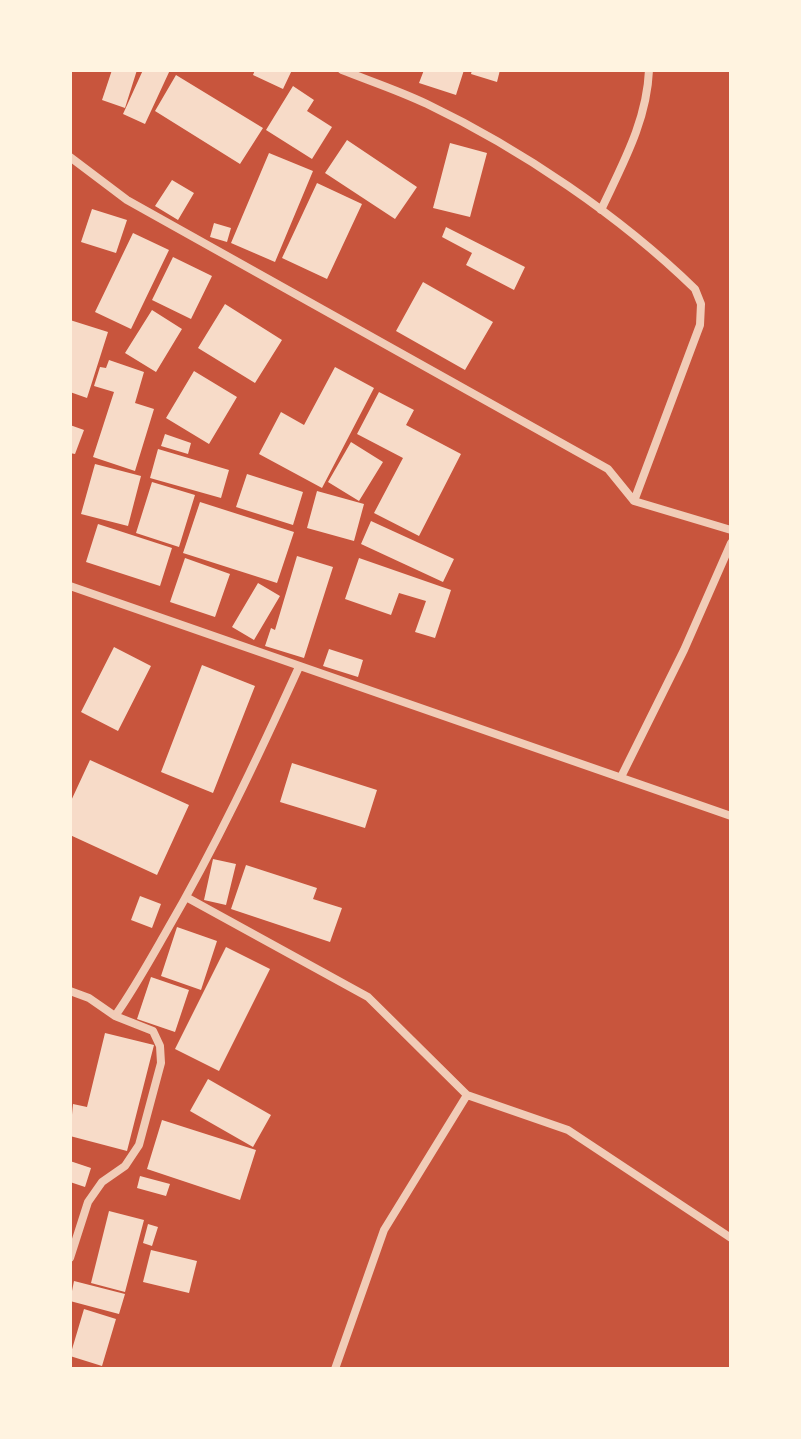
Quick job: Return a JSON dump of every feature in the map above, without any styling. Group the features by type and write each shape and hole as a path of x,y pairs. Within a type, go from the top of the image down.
{"street":[{"path":"342,70 425,103 499,141 601,210 695,289 701,304 700,325 634,501"},
{"path":"601,210 633,142 648,94 649,70"},
{"path":"70,157 127,200 608,469 634,501 731,530"},
{"path":"621,777 684,650 731,543"},
{"path":"70,586 731,816"},
{"path":"115,1016 186,897 248,779 299,667"},
{"path":"186,897 368,997 467,1095 568,1130 731,1238"},
{"path":"70,991 89,998 115,1016 153,1031 160,1046 161,1063 139,1145 125,1166 102,1182 88,1202 70,1258"},
{"path":"335,1369 384,1230 467,1095"}],"building":[{"path":"112,70 137,70 125,108 102,100"},
{"path":"143,70 170,70 145,124 123,114"},
{"path":"255,70 292,70 283,89 253,75"},
{"path":"424,70 464,70 456,95 419,83"},
{"path":"472,70 500,70 497,82 471,74"},
{"path":"176,75 263,128 240,164 155,111"},
{"path":"293,86 314,100 307,111 332,127 312,159 266,130"},
{"path":"347,140 417,187 395,219 325,173"},
{"path":"450,143 487,153 470,217 433,208"},
{"path":"269,153 313,171 275,262 231,243"},
{"path":"172,180 194,193 178,220 155,206"},
{"path":"317,183 362,204 327,279 282,258"},
{"path":"92,209 127,220 116,253 81,242"},
{"path":"214,223 231,228 227,242 210,237"},
{"path":"446,227 525,267 514,290 466,265 472,253 442,237"},
{"path":"133,233 169,250 131,329 95,312"},
{"path":"173,257 212,276 191,319 152,300"},
{"path":"423,282 493,322 465,370 396,331"},
{"path":"225,304 282,340 255,383 198,348"},
{"path":"152,310 182,329 156,372 125,353"},
{"path":"70,320 108,332 87,398 70,392"},
{"path":"109,360 144,372 135,403 154,409 135,471 93,457 114,392 94,386 100,367 106,368"},
{"path":"335,367 374,388 322,488 259,454 281,412 304,425"},
{"path":"194,371 237,397 209,444 166,418"},
{"path":"379,392 414,410 406,425 461,454 419,536 374,513 403,458 357,434"},
{"path":"70,425 84,430 75,454 70,453"},
{"path":"165,434 191,443 188,454 161,446"},
{"path":"351,442 383,462 359,501 328,482"},
{"path":"158,449 229,470 221,498 150,478"},
{"path":"95,464 141,476 128,526 81,514"},
{"path":"247,474 303,492 293,525 236,507"},
{"path":"152,482 195,495 179,547 136,533"},
{"path":"317,491 364,504 354,541 307,528"},
{"path":"200,502 294,532 277,583 183,553"},
{"path":"371,521 454,559 443,582 361,544"},
{"path":"98,524 172,548 160,586 86,562"},
{"path":"297,556 333,567 304,658 265,646 271,628 275,630"},
{"path":"185,558 230,574 215,617 170,602"},
{"path":"359,558 451,590 435,638 415,632 426,601 399,593 391,615 345,599"},
{"path":"258,583 280,596 254,640 232,627"},
{"path":"114,647 151,666 118,731 81,712"},
{"path":"329,649 363,660 358,677 323,666"},
{"path":"202,665 255,686 213,793 161,772"},
{"path":"90,760 189,805 157,875 70,835 70,803"},
{"path":"292,763 377,790 365,828 280,802"},
{"path":"213,859 236,864 226,905 204,900"},
{"path":"246,865 317,888 313,899 342,908 330,942 231,909"},
{"path":"140,896 161,904 152,928 131,920"},
{"path":"177,927 217,941 201,990 161,976"},
{"path":"226,947 270,969 219,1071 175,1049"},
{"path":"151,977 189,990 175,1032 137,1019"},
{"path":"105,1033 154,1045 127,1151 70,1136 73,1104 87,1107"},
{"path":"208,1079 271,1115 253,1147 190,1111"},
{"path":"162,1120 256,1150 240,1200 147,1169"},
{"path":"70,1161 91,1168 85,1187 70,1182"},
{"path":"140,1176 170,1184 166,1196 137,1188"},
{"path":"109,1211 144,1220 125,1292 91,1283"},
{"path":"148,1224 158,1227 152,1246 143,1243"},
{"path":"151,1250 197,1261 189,1293 143,1282"},
{"path":"74,1281 125,1294 119,1314 70,1301"},
{"path":"84,1309 116,1319 102,1366 70,1356"}]}
